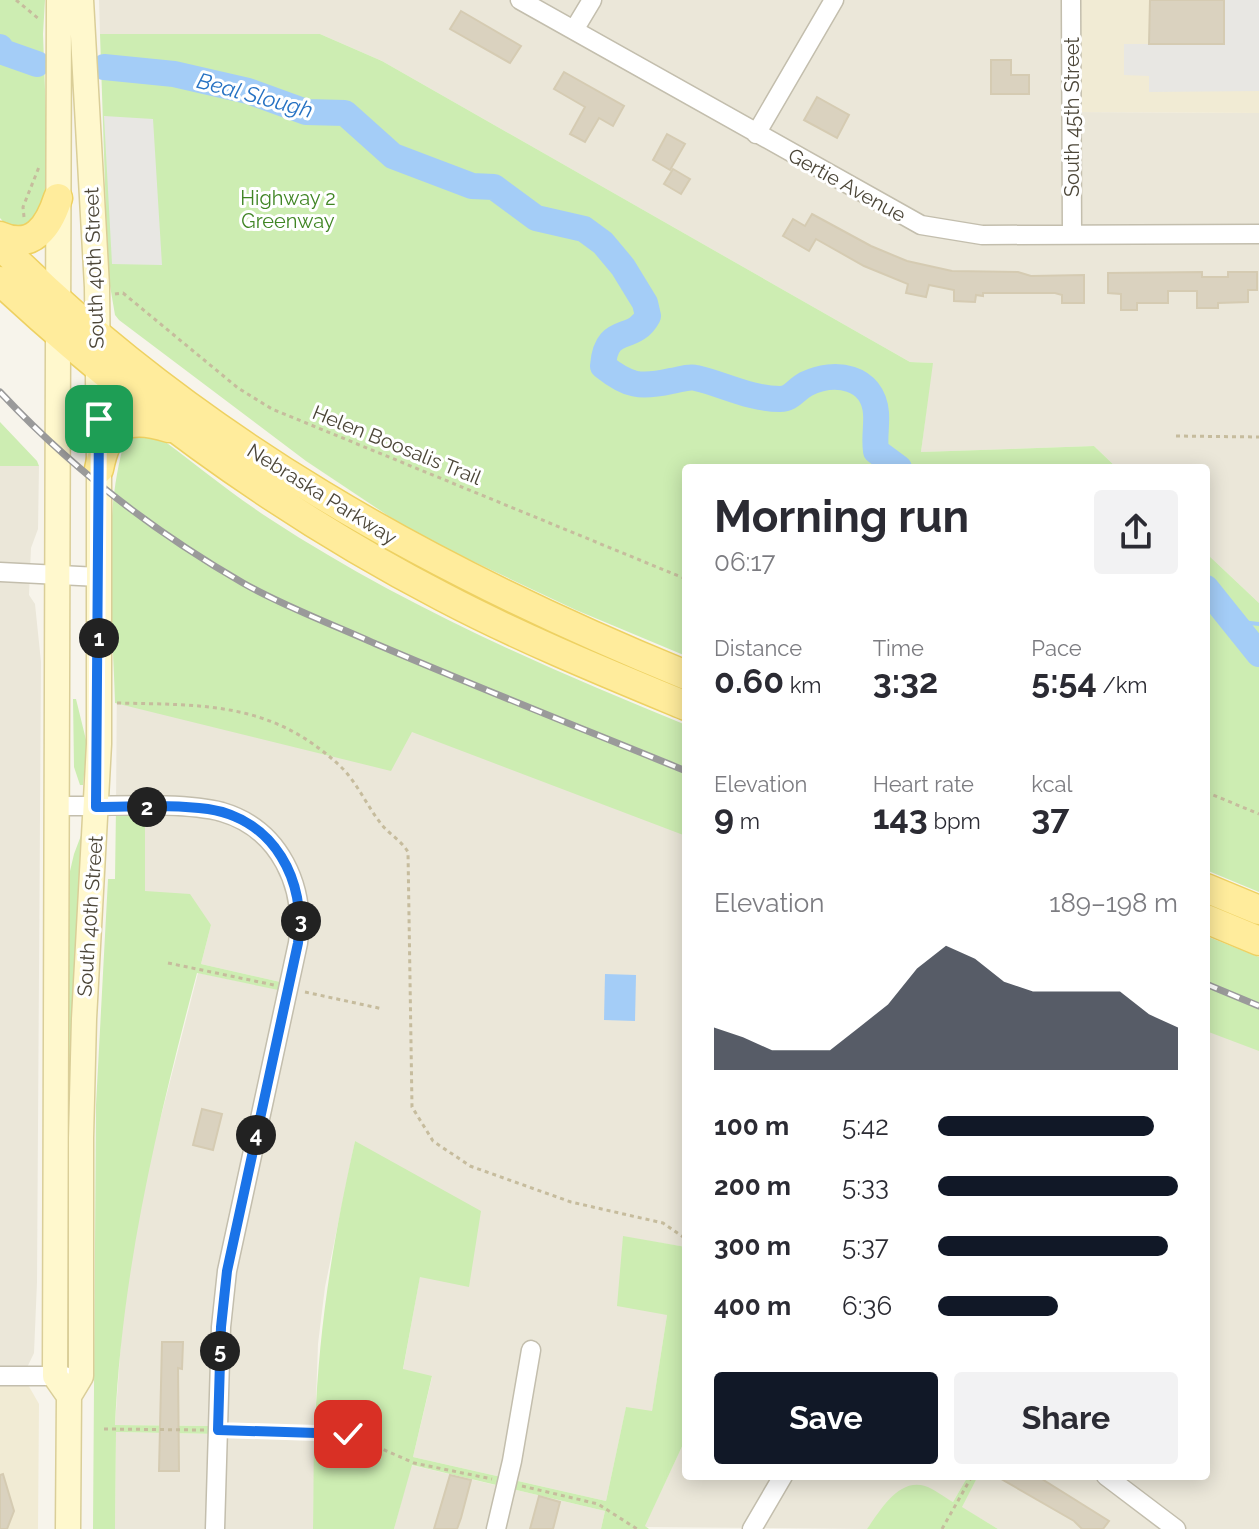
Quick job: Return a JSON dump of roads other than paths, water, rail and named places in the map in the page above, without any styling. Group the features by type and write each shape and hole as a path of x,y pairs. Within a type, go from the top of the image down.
{"main road":[{"name":"South 40th Street","path":"59,0 56,806 68,1383 68,1529"},
{"name":"South 40th Street","path":"68,1383 96,807 99,588 97,333 81,0"},
{"path":"0,236 15,241 36,237 48,224 58,198"},
{"name":"Nebraska Parkway","path":"0,245 97,333 203,417 270,465 403,544 542,615 682,673"},
{"name":"Nebraska Parkway","path":"0,281 56,334 185,435 292,511 431,591 592,667 682,704"},
{"path":"99,469 110,437 128,423 149,422 185,435"},
{"path":"1210,890 1259,910"},
{"path":"1210,921 1259,941"}],"street":[{"name":"Gertie Avenue","path":"520,0 921,225 961,234 1259,234"},
{"path":"574,30 592,0"},
{"path":"756,134 834,0"},
{"name":"South 45th Street","path":"1071,0 1072,234"},
{"path":"0,572 57,574 99,588"},
{"path":"56,806 192,808 224,813 263,835 281,855 290,871 300,906 298,943 227,1271 221,1327 215,1529"},
{"path":"496,1529 531,1350"},
{"path":"0,1376 68,1383"},
{"path":"752,1529 781,1480"},
{"path":"1111,1480 1176,1529"}],"water":[{"path":"605,974 636,975 635,1021 604,1020"}],"waterway":[{"name":"Beal Slough","path":"0,47 3,52 37,64"},
{"name":"Beal Slough","path":"104,67 174,74 248,91 306,112 345,113 393,156 472,186 494,187 536,218 584,229 603,243 623,267 645,303 648,316 635,330 609,344 603,366 635,384 693,378 747,394 780,399 788,398 806,384 817,380 829,377 851,379 868,391 873,401 876,451 894,464"},
{"name":"Beal Slough","path":"1210,593 1259,654"},
{"path":"1233,621 1259,624"}],"railway":[{"path":"0,392 55,447 145,520 259,592 376,644 682,769"},
{"path":"1210,986 1259,1006"}],"park label":[{"name":"Highway 2 Greenway","path":"288,210"}]}
